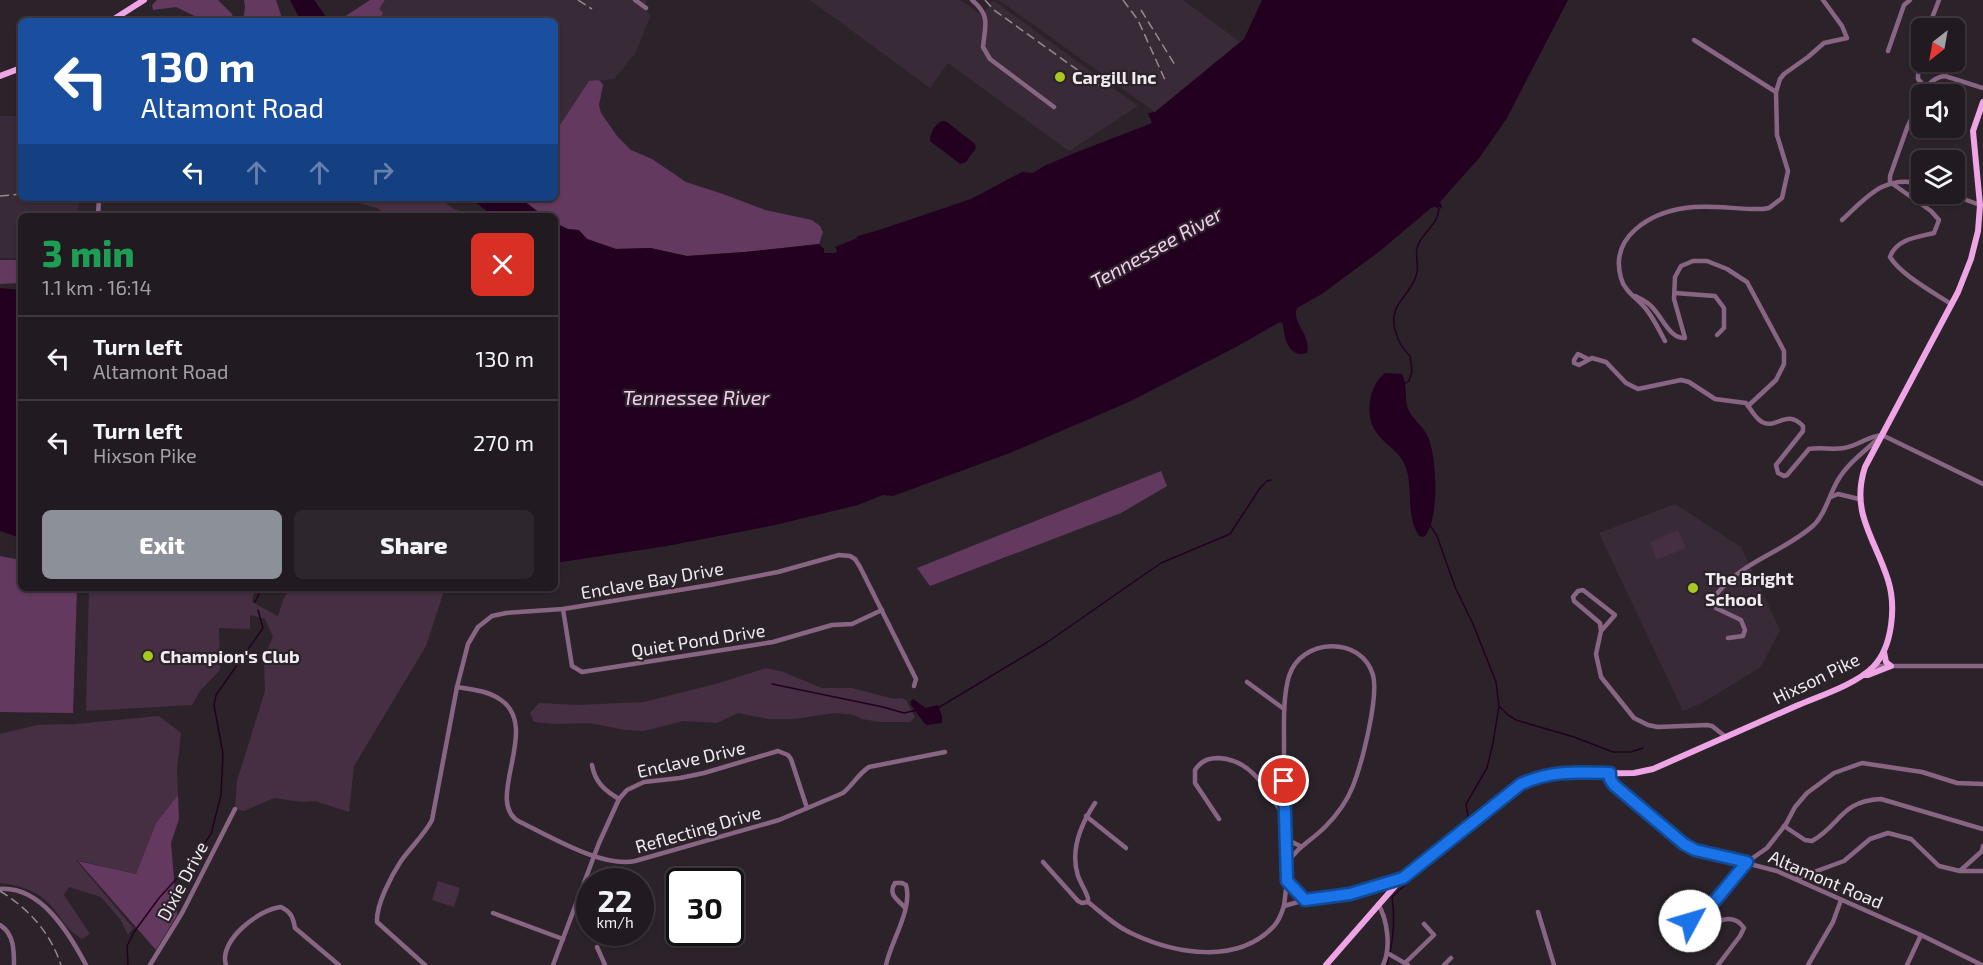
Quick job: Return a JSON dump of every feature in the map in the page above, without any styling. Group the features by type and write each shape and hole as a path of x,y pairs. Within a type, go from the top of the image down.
{"main road":[{"path":"116,18 144,0"},
{"path":"0,76 18,69"},
{"name":"Hixson Pike","path":"1326,965 1403,878 1521,784 1550,774 1644,772 1653,769 1833,690 1864,674 1874,666 1884,652 1890,629 1890,589 1861,511 1860,481 1865,466 1951,304 1971,259 1978,231 1980,206 1973,131 1983,102"},
{"path":"1864,674 1868,675 1891,666 1886,662 1884,652"}],"street":[{"path":"635,0 646,8"},
{"path":"972,0 982,9 987,19 982,47 990,59 1054,107"},
{"path":"1665,341 1653,318 1621,280 1620,251 1633,229 1664,212 1686,207 1763,209 1769,208 1782,198 1788,171 1777,135 1776,92 1784,74 1824,43 1847,39 1842,26 1823,0"},
{"path":"1888,51 1904,5 1910,0"},
{"path":"1932,18 1939,0"},
{"path":"1694,40 1776,92"},
{"path":"1930,84 1945,76 1983,88"},
{"path":"1890,182 1890,176 1911,119"},
{"path":"1890,182 1931,211 1938,220 1934,233 1898,245 1892,250 1890,257 1905,273 1951,304"},
{"path":"1842,220 1877,189 1890,182 1911,182"},
{"path":"1965,200 1980,206"},
{"path":"1632,295 1652,307 1673,334 1685,338 1674,299 1675,278 1681,266 1693,261 1707,261 1727,269 1747,282 1784,351 1784,364 1776,380 1748,406"},
{"path":"1675,293 1715,296 1724,308 1724,328 1717,335"},
{"path":"1588,359 1606,362 1626,383 1638,389 1681,380 1689,382 1715,399 1746,403 1761,422 1768,424 1793,418 1803,426 1803,431 1776,465 1778,473 1784,476 1809,450 1845,448 1882,435 1983,484"},
{"path":"1728,638 1743,636 1745,630 1743,624 1736,616 1716,608 1714,598 1731,577 1790,543 1816,523 1846,469 1882,435"},
{"path":"1830,498 1838,494 1859,499"},
{"name":"Enclave Bay Drive","path":"425,965 377,922 376,910 400,862 432,820 457,687 468,644 472,635 484,621 492,616 563,609 778,572 839,555 850,556 855,559 882,610 916,680 914,686"},
{"path":"1601,631 1597,620 1574,601 1574,595 1580,590 1615,615 1601,631 1596,654 1601,677 1634,718 1658,727 1707,725 1726,736"},
{"name":"Quiet Pond Drive","path":"563,609 572,666 582,672 773,642 821,628 852,624 882,610"},
{"path":"1043,862 1078,901 1088,902 1118,926 1133,934 1190,953 1207,954 1242,948 1256,940 1275,926 1284,906 1287,881 1286,865 1286,839 1284,816 1284,709 1289,676 1293,666 1313,649 1328,645 1344,647 1362,658 1370,669 1375,692 1352,787 1335,816 1292,854 1286,865"},
{"path":"1874,666 1983,666"},
{"path":"1247,682 1284,709"},
{"name":"Reflecting Drive","path":"457,687 495,696 501,699 513,713 517,731 506,801 512,816 520,822 595,855 618,862 635,861 779,820 843,793 869,767 945,752"},
{"name":"Enclave Drive","path":"553,965 595,855 619,799 627,790 644,782 704,773 778,751 791,759 807,808"},
{"path":"1219,819 1195,783 1195,771 1204,761 1210,759 1228,759 1250,768 1284,816"},
{"path":"1718,965 1740,936 1744,928 1740,921 1724,918 1694,930 1690,921 1696,913 1714,902 1747,862 1767,848 1785,826 1795,807 1808,793 1834,773 1862,763 1922,772 1957,783 1983,784"},
{"path":"592,765 600,786 619,799"},
{"name":"Altamont Road","path":"1610,773 1610,779 1614,785 1684,844 1695,850 1747,862 1795,879 1982,963"},
{"path":"1785,826 1805,840 1812,841 1853,805 1864,800 1881,799 1983,829"},
{"path":"1088,902 1089,898 1076,869 1077,840 1086,816 1095,804"},
{"name":"Dixie Drive","path":"150,965 182,913 235,809"},
{"path":"1086,816 1126,848"},
{"path":"1795,879 1844,861 1870,839 1888,833 1911,838 1939,866 1960,871 1983,871"},
{"path":"1286,839 1300,846"},
{"path":"1960,871 1982,852 1983,846"},
{"path":"1284,906 1305,900 1350,894 1403,878"},
{"path":"1287,881 1305,900"},
{"path":"886,965 890,949 902,923 905,908 907,888 902,883 895,883 892,887 893,896 905,908"},
{"path":"0,889 11,888 21,891 45,907 72,941 86,965"},
{"path":"1808,965 1833,922 1841,900"},
{"path":"1378,904 1384,914 1389,954 1383,965"},
{"path":"226,965 223,957 228,945 240,932 262,912 281,907 289,911 295,928 339,965"},
{"path":"1538,912 1554,965"},
{"path":"493,913 562,939"},
{"path":"0,924 6,928 11,938 14,948 14,965"},
{"path":"1389,954 1407,964 1434,935 1424,924"},
{"path":"1907,965 1921,935"},
{"path":"597,947 606,965"},
{"path":"1444,965 1451,958"}],"shaded area":[{"path":"157,0 218,0 233,18 199,18 176,7 153,10 152,5"},
{"path":"244,0 276,0 282,18 243,18"},
{"path":"370,0 385,0 379,9 383,13 382,18 343,18"},
{"path":"385,0 647,0 643,8 651,15 635,54 614,79 588,82 558,130 558,18 382,18 378,9"},
{"path":"810,0 960,0 982,16 993,0 1138,106 1069,151 948,63 930,88"},
{"path":"999,0 1183,0 1240,42 1155,112"},
{"path":"599,80 603,85 599,105 601,113 617,136 631,150 652,159 686,182 765,210 812,220 820,226 823,232 819,244 687,256 650,248 616,249 587,239 576,230 558,224 558,213 540,213 532,208 524,201 558,201 558,128 589,81"},
{"path":"0,116 18,116 18,201 79,201 78,213 18,213 18,258 0,258"},
{"path":"363,201 443,201 465,213 381,213 378,208 362,204"},
{"path":"0,260 18,260 18,283 0,284"},
{"path":"1161,471 1167,486 1121,513 930,586 917,568"},
{"name":"The Bright School","path":"1675,504 1741,547 1780,630 1761,667 1702,703 1683,711 1599,533"},
{"path":"1678,530 1686,548 1657,560 1650,542"},
{"path":"0,556 18,559 18,591 77,591 73,713 0,712"},
{"path":"89,591 254,591 252,602 278,616 288,591 444,591 426,646 354,766 349,812 315,801 302,802 274,798 244,811 235,809 237,781 265,691 264,657 273,637 265,619 250,615 250,629 219,628 220,670 200,691 192,705 86,711"},
{"path":"766,668 783,672 822,688 852,688 894,699 902,698 906,700 915,717 910,722 880,722 835,713 794,719 768,719 738,713 717,723 683,721 644,731 589,723 534,722 530,713 539,703 578,705 644,702 719,683"},
{"path":"159,716 181,733 177,770 178,795 156,823 136,874 76,860 133,928 128,935 120,919 101,897 69,887 64,895 90,934 82,939 69,929 39,895 23,888 0,883 0,734 37,725"},
{"path":"178,795 179,819 171,843 177,915 156,950 78,861 136,874 156,823"},
{"path":"438,881 460,888 454,907 432,900"}],"water":[{"path":"290,0 314,0 328,18 299,18"},
{"name":"Tennessee River","path":"1262,0 1568,0 1507,118 1480,157 1440,202 1443,209 1437,206 1431,208 1380,251 1322,294 1297,308 1297,319 1307,340 1307,353 1296,353 1292,350 1286,341 1283,324 1280,322 1131,401 1010,453 893,496 883,495 858,505 775,525 667,546 558,563 558,224 568,229 579,230 587,239 616,249 650,248 687,256 819,244 824,249 824,253 836,253 835,247 858,236 971,199 1022,172 1033,173 1072,154 1152,123 1148,113 1155,112 1244,39"},
{"path":"943,121 975,144 976,148 966,162 960,164 930,141 934,129"},
{"path":"474,201 524,201 540,213 489,213"},
{"path":"0,288 18,290 18,537 0,531"},
{"path":"1385,373 1402,374 1407,406 1411,415 1426,433 1431,446 1435,473 1435,503 1433,517 1424,537 1419,536 1413,523 1406,468 1397,453 1376,432 1370,418 1372,393 1375,385"},
{"path":"913,699 926,708 938,705 942,723 927,725 924,723 911,705 910,702"}],"waterway":[{"path":"1403,385 1409,381 1412,371 1410,356 1398,339 1394,325 1395,311 1416,278 1417,248 1436,219 1439,209 1435,205"},
{"path":"938,708 1046,643 1161,563 1230,534 1260,488 1271,480"},
{"path":"1430,525 1437,536 1455,587 1473,624 1496,682 1499,706 1493,743 1487,768 1466,804 1469,823"},
{"path":"255,602 260,591"},
{"path":"128,965 127,946 134,932 159,898 190,864 211,834 221,795 223,754 214,705 216,695 263,628 258,610"},
{"path":"772,684 904,713 917,710"},
{"path":"1500,707 1516,720 1574,737 1613,752 1631,752 1643,748"},
{"path":"1390,953 1394,925 1392,897 1460,836"},
{"path":"1387,965 1389,957"}],"railway":[{"path":"578,0 592,9"},
{"path":"985,0 994,10 1104,89"},
{"path":"1123,0 1138,20 1165,80"},
{"path":"1141,10 1175,65"},
{"path":"0,196 18,194"},
{"path":"0,891 37,922 51,942 61,965"}],"place":[{"name":"Cargill Inc","path":"1060,77"},
{"name":"The Bright School","path":"1693,588"},
{"name":"Champion's Club","path":"148,656"}],"route":[{"path":"1284,781 1287,881 1305,900 1350,894 1403,878 1521,784 1540,776 1561,772 1610,773 1610,779 1614,785 1684,844 1695,850 1747,862 1714,902 1696,913 1690,921"}]}
